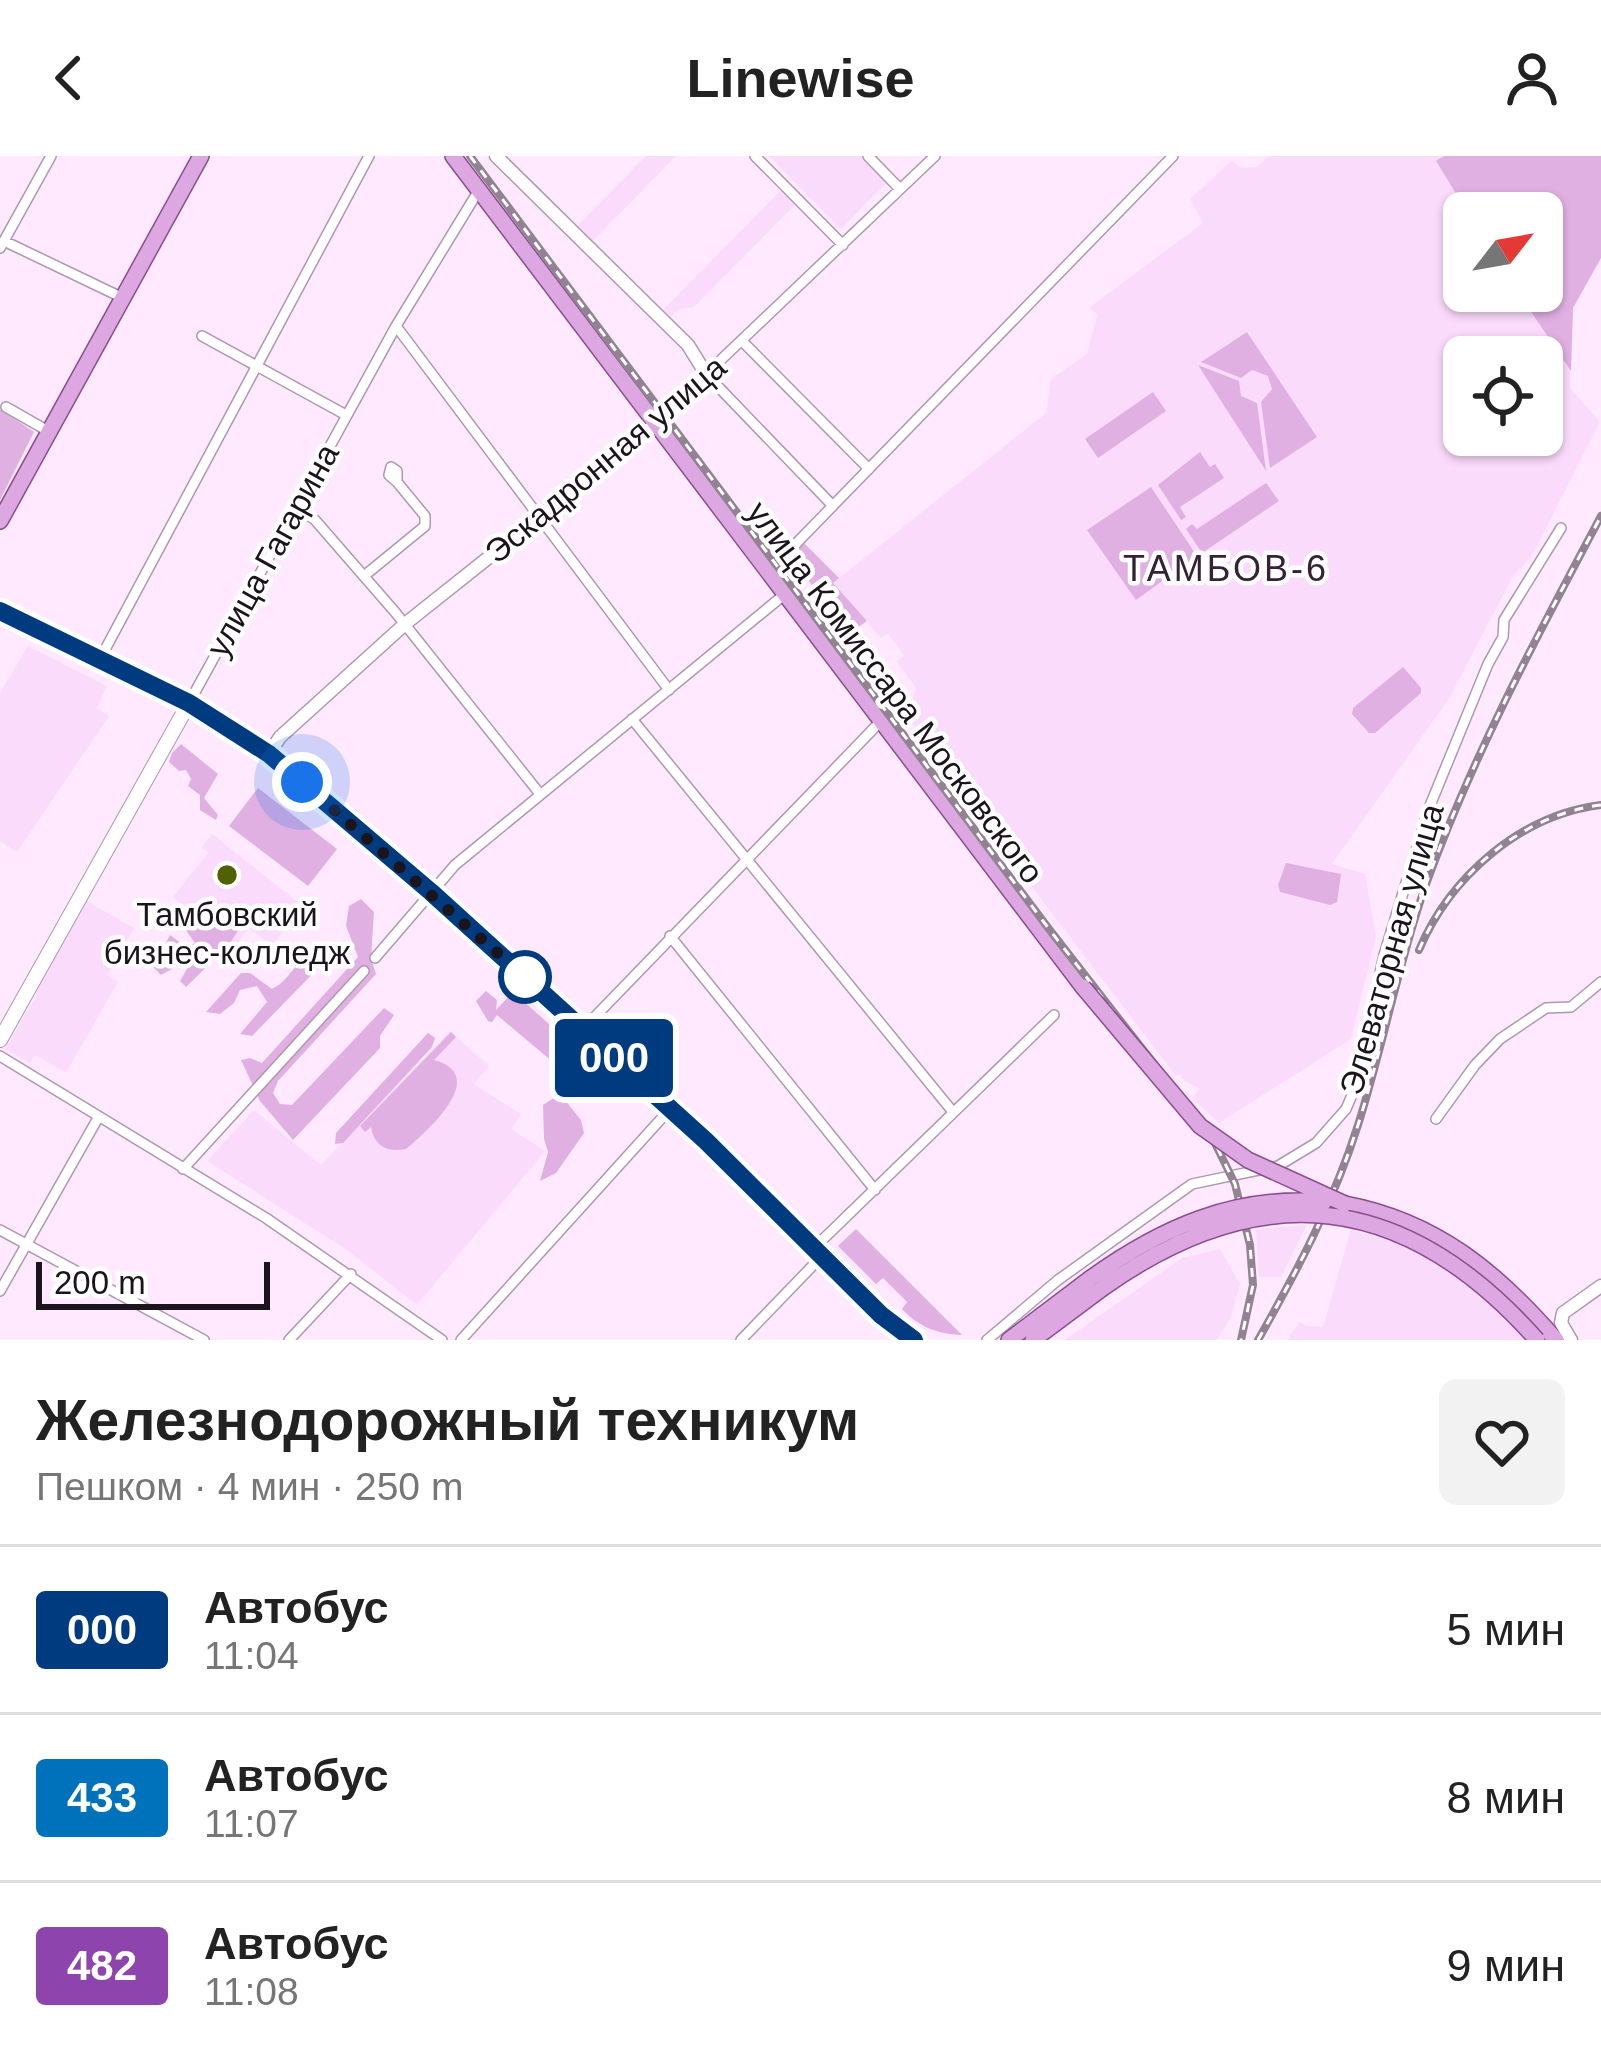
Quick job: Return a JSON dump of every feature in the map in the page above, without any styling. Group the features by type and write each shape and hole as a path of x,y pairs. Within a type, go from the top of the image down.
{"main road":[{"path":"0,521 201,156"},
{"name":"улица Комиссара Московского","path":"452,156 1083,987 1181,1106 1215,1138 1274,1173 1345,1204"},
{"path":"0,612 189,703 269,754 431,892 670,1108 881,1315 914,1340"},
{"name":"улица Гагарина","path":"0,1040 189,703"},
{"path":"1033,1340 1158,1234 1213,1212 1268,1201 1345,1204 1397,1217 1452,1244 1502,1281 1556,1340"},
{"path":"1009,1340 1096,1284 1205,1230 1259,1217 1322,1215 1382,1228 1445,1256 1496,1297 1537,1340"}],"street":[{"path":"51,156 2,245 123,298"},
{"path":"100,659 369,156"},
{"path":"496,156 688,345 706,374 833,506"},
{"path":"754,156 843,244"},
{"path":"868,156 900,189"},
{"name":"Эскадронная улица","path":"269,754 280,737 405,624 656,424 935,156"},
{"path":"784,556 1173,156"},
{"name":"улица Гагарина","path":"189,703 396,326 479,190"},
{"path":"396,326 669,690"},
{"path":"202,336 346,415"},
{"path":"743,342 869,469"},
{"path":"6,406 48,431"},
{"path":"364,576 425,526 424,516 397,482"},
{"path":"295,506 315,520 405,624 540,794"},
{"name":"Элеваторная улица","path":"987,1340 1058,1280 1192,1184 1278,1166 1316,1143 1346,1109 1355,1088 1384,955 1429,808 1503,637 1504,620 1561,528"},
{"path":"375,958 455,866 784,594"},
{"path":"632,719 953,1112"},
{"path":"583,1029 880,722"},
{"path":"670,936 875,1190"},
{"path":"183,1169 364,971"},
{"path":"1436,1119 1474,1065 1500,1039 1546,1008 1570,1007 1601,982"},
{"path":"741,1340 875,1190 1054,1015"},
{"path":"0,1056 351,1274 442,1340"},
{"path":"461,1340 670,1108"},
{"path":"0,1292 98,1118"},
{"path":"0,1230 204,1340"},
{"path":"289,1340 351,1274"},
{"path":"1571,1340 1561,1319 1567,1308 1601,1286"}],"shaded area":[{"path":"646,156 676,156 593,241 578,225"},
{"path":"769,156 862,156 886,183 841,229"},
{"path":"1269,156 1601,156 1601,258 1573,308 1570,388 1600,422 1532,556 1512,578 1450,697 1332,864 1365,874 1376,936 1351,1039 1219,1123 1192,1098 1200,1089 1181,1074 1176,1076 958,797 908,716 916,688 897,662 904,655 888,634 881,638 833,583 1046,413 1051,379 1087,354 1097,315 1090,307 1203,223 1190,199 1232,160 1241,168 1257,167"},
{"path":"1444,156 1601,156 1601,258 1573,308 1571,371 1563,359 1563,336 1547,336 1531,312 1563,312 1563,192 1455,192 1436,161"},
{"path":"782,189 797,203 694,307 679,309 671,317 663,310"},
{"path":"1247,332 1317,437 1270,468 1261,402 1272,389 1268,376 1252,370 1241,378 1201,362"},
{"path":"1198,365 1239,381 1241,396 1257,403 1266,471"},
{"path":"1153,392 1166,411 1098,458 1085,439"},
{"path":"0,409 34,432 0,500"},
{"path":"1200,452 1224,478 1180,507 1186,517 1181,520 1158,485"},
{"path":"1266,483 1279,501 1202,553 1186,529 1192,524 1197,529"},
{"path":"1151,487 1197,556 1136,600 1087,530"},
{"path":"801,540 839,578 833,583 867,621 848,634 788,553"},
{"path":"28,646 107,686 97,708 109,716 17,852 0,841 0,693"},
{"path":"1403,667 1421,693 1375,733 1369,733 1352,714 1353,708"},
{"path":"181,744 218,774 204,798 218,815 216,820 200,810 200,795 188,786 191,779 186,770 179,771 169,762"},
{"path":"258,788 337,849 308,886 229,826"},
{"name":"Тамбовский бизнес-колледж","path":"212,834 303,906 272,946 249,928 235,946 173,897 208,853 202,847"},
{"path":"1286,863 1341,874 1337,902 1330,905 1280,892"},
{"path":"361,899 374,912 371,959 376,974 278,1081 273,1093 280,1104 292,1105 384,1008 394,1015 380,1036 380,1048 293,1140 260,1101 241,1060 262,1063 358,957 346,926 349,906"},
{"path":"85,900 134,928 108,975 118,982 66,1073 35,1055 30,1063 5,1049"},
{"path":"185,910 193,910 215,927 233,915 244,921 229,945 186,987 180,981 188,960 161,975 153,967 170,935 186,947 195,943 180,922"},
{"path":"320,953 326,960 252,1036 240,1034 267,1002 257,986 240,990 234,1003 220,1014 206,1012 241,973 250,973 272,989 303,961"},
{"path":"486,991 497,1000 496,1010 513,992 567,1040 556,1055 569,1068 566,1073 497,1015 488,1021 476,1001"},
{"path":"450,1031 489,1066 474,1084 521,1114 511,1129 545,1151 417,1305 347,1250 207,1161 254,1110 321,1165"},
{"path":"451,1032 456,1037 434,1060 450,1067 456,1078 450,1103 406,1149 383,1147 371,1127 365,1132 360,1126"},
{"path":"428,1033 435,1038 432,1047 343,1143 335,1144 336,1133"},
{"path":"560,1094 581,1120 584,1133 556,1173 540,1181 548,1152 543,1105"},
{"path":"1307,1225 1281,1277 1259,1277 1256,1229"},
{"path":"856,1229 962,1335 915,1321 902,1309 907,1302 883,1278 876,1284 838,1246"},
{"path":"1351,1229 1405,1246 1455,1274 1525,1340 1287,1340 1300,1322 1323,1327"},
{"path":"1220,1249 1240,1284 1231,1317 1217,1340 1065,1340 1182,1258"}],"railway":[{"path":"470,156 1049,929 1214,1141 1235,1184 1250,1245 1253,1285 1241,1340"},
{"path":"1258,1340 1338,1181 1367,1095 1415,916 1443,839 1506,698 1601,516"},
{"path":"1419,950 1449,898 1491,854 1543,822 1601,805"}],"bus line":[{"name":"000","path":"0,611 189,703 269,754 431,892 688,1125 881,1315 914,1340"}],"place":[{"name":"Тамбовский бизнес-колледж","path":"227,875"}],"district":[{"name":"ТАМБОВ-6","path":"1226,568"}],"route":[{"path":"302,782 525,977"}]}
